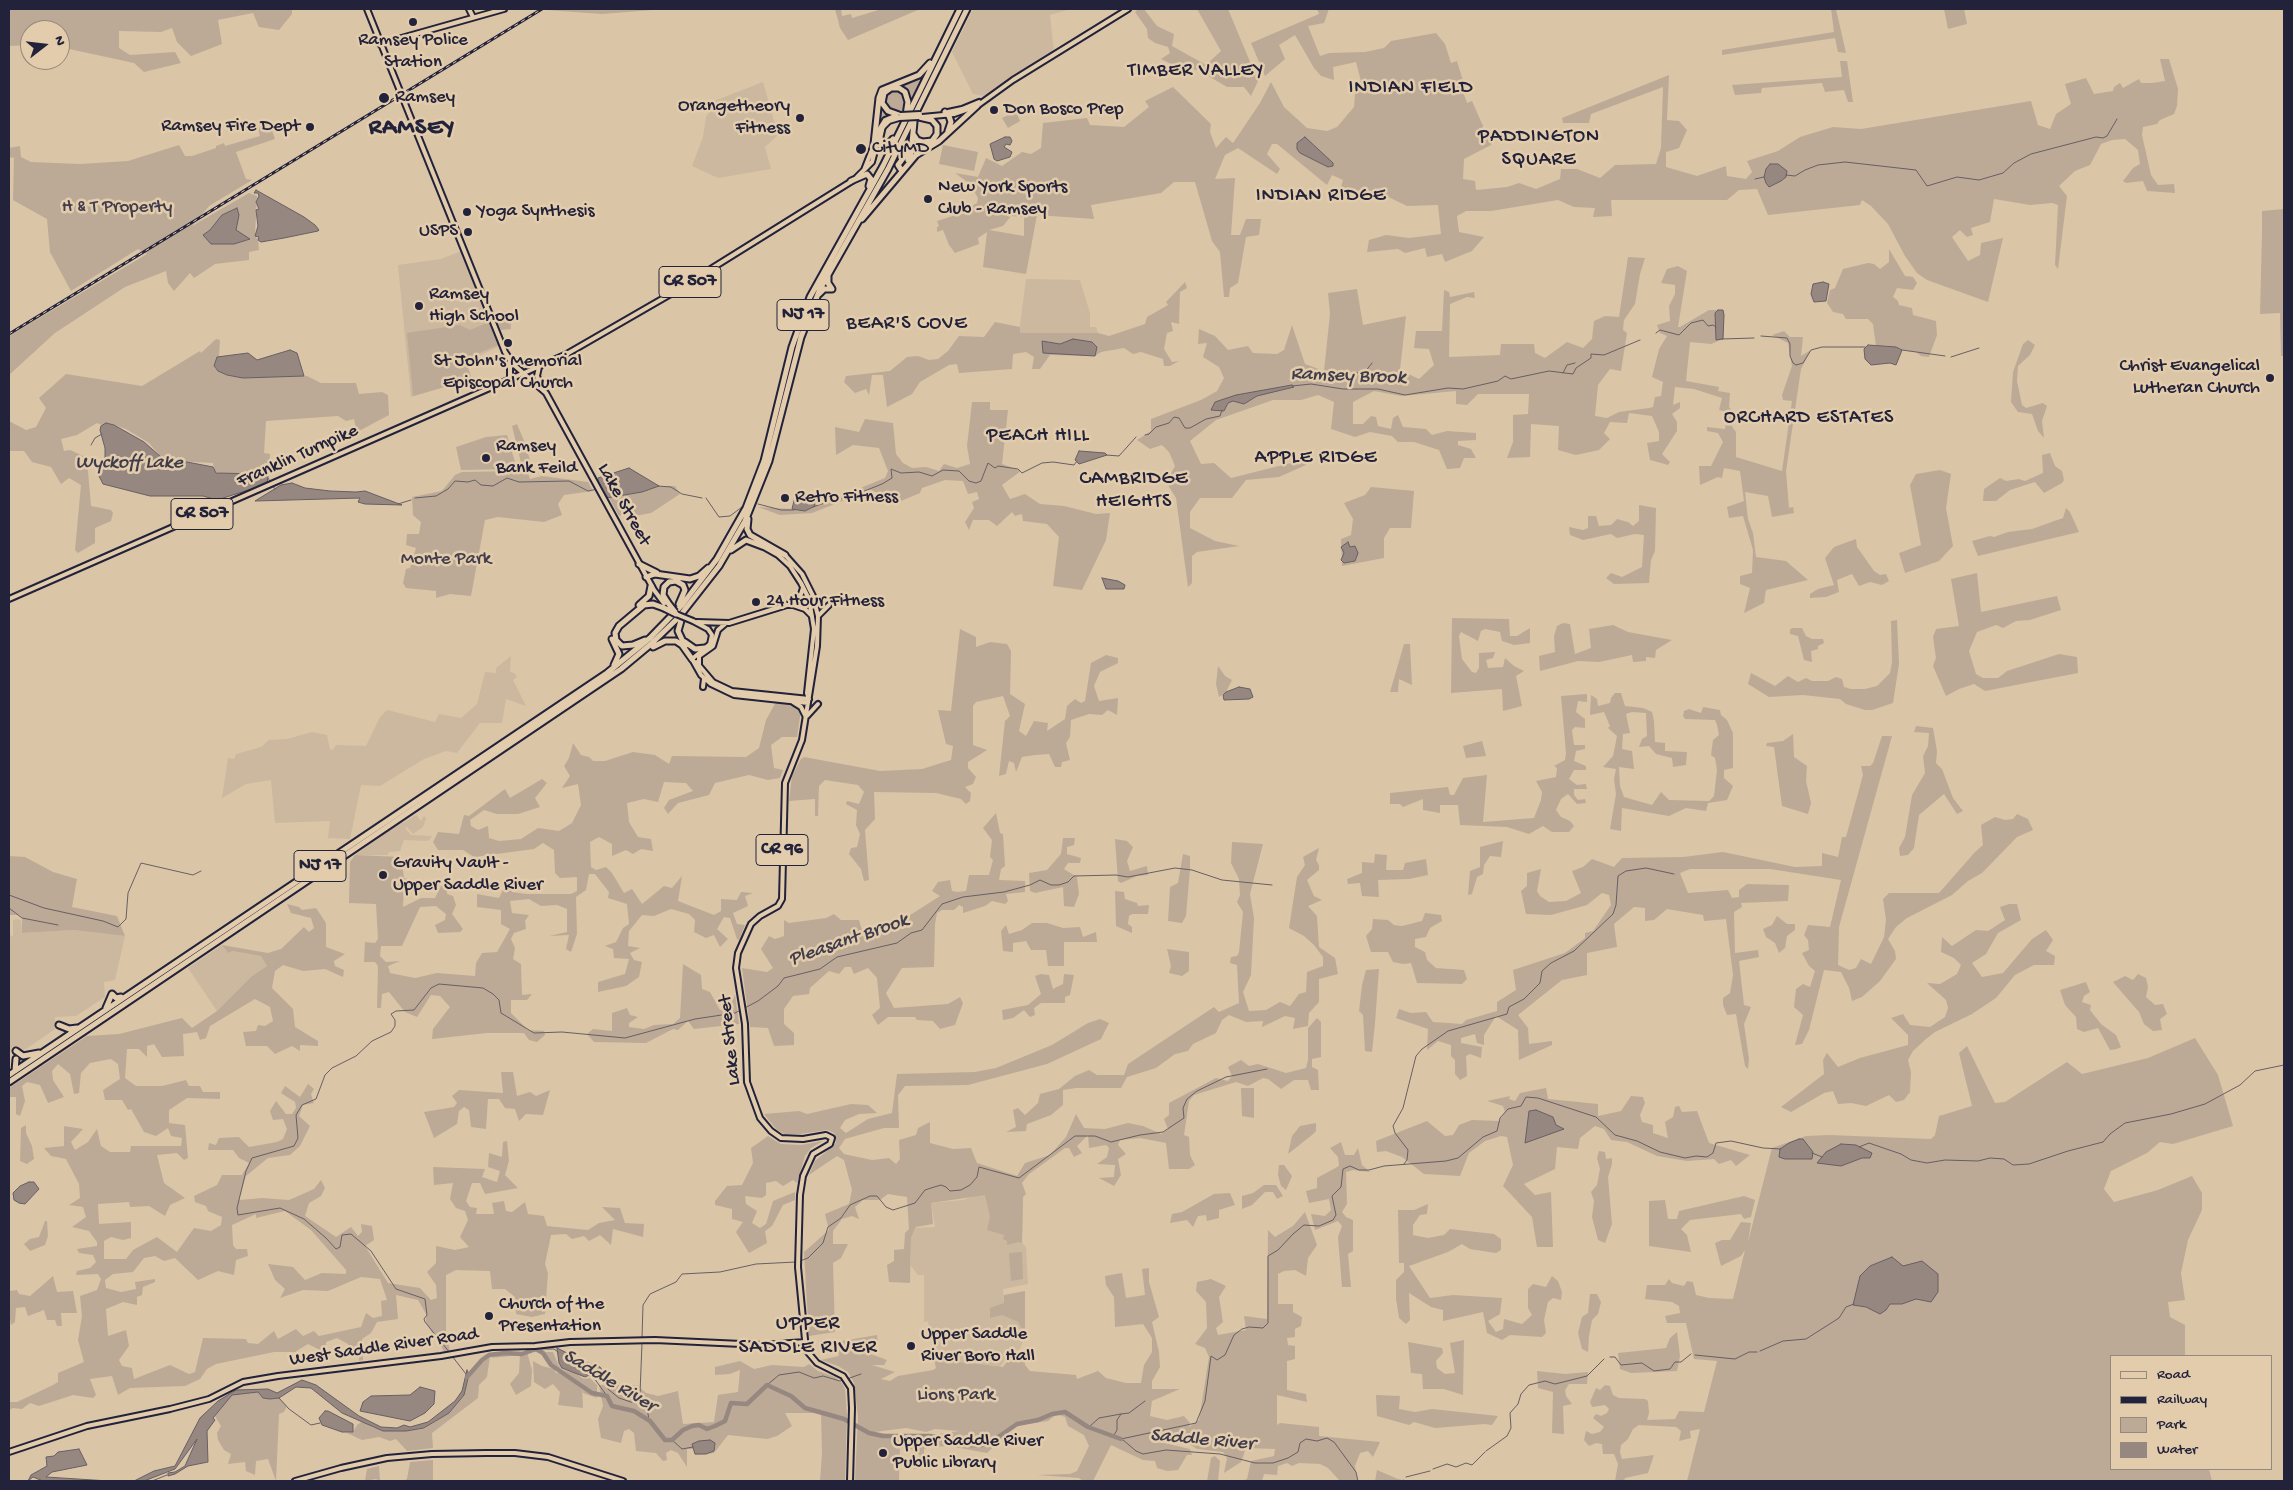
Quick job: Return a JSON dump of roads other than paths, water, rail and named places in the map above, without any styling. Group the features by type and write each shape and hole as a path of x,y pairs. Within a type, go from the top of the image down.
{"highway":[{"name":"NJ 17","path":"9,1075 610,670 668,621 693,592 717,559 744,511 760,471 792,347 808,303 821,274 860,207 905,121 960,9"},
{"name":"NJ 17","path":"9,1082 632,661 670,626 688,606 727,554 752,507 769,461 801,337 817,296 888,169 967,9"},
{"path":"874,144 879,98 882,90 923,72 940,48"},
{"path":"900,116 888,112 882,103 884,93 891,88 903,90 907,97 905,121"},
{"path":"912,149 914,121 926,93"},
{"path":"854,229 916,155 943,138 979,104"},
{"path":"943,138 950,126 947,114"},
{"path":"902,171 898,165 912,149 934,138 937,126 932,120 920,115"},
{"path":"882,128 880,141 882,145 886,146 901,128"},
{"path":"913,131 917,140 927,142"},
{"path":"851,181 864,175 870,176 871,182 860,207"},
{"path":"817,296 822,290 832,289 827,281 829,272"},
{"path":"752,507 747,524 749,534 785,555"},
{"path":"727,554 745,541 762,546"},
{"path":"646,577 654,574 693,579 703,573 717,559"},
{"path":"639,564 662,575"},
{"path":"666,606 663,595 664,587 670,581 679,582 684,586 684,594 668,621"},
{"path":"610,670 619,654 612,638 612,629 648,597 651,586"},
{"path":"656,633 630,646 620,645 614,637 617,628 642,606 653,604 666,606 676,614"},
{"path":"688,606 678,626 682,639 692,658"},
{"path":"682,639 692,648 705,648"},
{"path":"632,661 658,643 669,640 680,644 692,658"},
{"path":"100,1013 110,1004 112,994 117,999 131,993"},
{"path":"57,1042 62,1034 59,1025 69,1029 80,1027"},
{"path":"16,1051 23,1056 42,1053"},
{"path":"15,1071 16,1059"}],"main road":[{"path":"366,9 505,352 510,360 510,379"},
{"path":"469,9 473,18"},
{"path":"380,44 504,9"},
{"path":"882,128 889,121 900,116 947,114 979,104 1128,9"},
{"name":"CR 507","path":"864,170 881,124 889,117 900,116"},
{"name":"CR 507","path":"524,373 594,339 851,181 864,170 874,157 882,128"},
{"name":"Lake Street","path":"510,360 544,390 651,586 666,606"},
{"path":"538,367 537,376 544,390"},
{"name":"Franklin Turnpike","path":"9,599 524,373"},
{"name":"Lake Street","path":"762,546 787,564 813,604 808,701"},
{"name":"Lake Street","path":"785,555 804,578 818,616 818,641 800,748 784,785 782,899 776,908 754,920 738,953 736,971 743,1011 748,1085 762,1121 770,1132 781,1138 803,1139 826,1135 832,1138 830,1144 813,1154 804,1172 800,1191 798,1262 804,1342 807,1352 813,1361 836,1371 846,1379 852,1396 850,1481"},
{"path":"693,621 725,624 744,620 789,604 801,595 803,586"},
{"path":"789,604 813,604"},
{"path":"789,604 807,610 813,620"},
{"path":"818,616 829,605"},
{"path":"676,614 693,621 711,633 711,641 692,658"},
{"path":"699,666 699,656 713,646 718,630 725,624"},
{"path":"692,658 712,683 737,692 808,701"},
{"path":"692,658 704,679 704,687"},
{"path":"704,679 734,695 808,701"},
{"path":"786,700 800,706 806,718 818,704"},
{"name":"West Saddle River Road","path":"9,1452 78,1428 209,1399 243,1382 285,1375 441,1356 492,1347 535,1346 570,1342 656,1340 748,1345 804,1342"},
{"path":"295,1481 387,1458 482,1452 548,1457 623,1481"}],"water":[{"path":"1005,137 1010,137 1012,141 1010,145 1006,144 1004,147 1012,152 1010,157 997,161 994,159 990,144"},
{"path":"1305,137 1333,163 1333,166 1328,167 1300,153 1297,149 1297,143"},
{"path":"1770,164 1778,164 1787,171 1786,177 1769,187 1764,177 1766,169"},
{"path":"256,190 304,217 319,230 261,242 258,240 259,237 255,236 258,226 256,210 259,209 256,202 259,196 258,193 254,193"},
{"path":"237,208 239,215 236,230 250,239 234,244 211,244 203,235 210,230 222,215"},
{"path":"1823,282 1829,284 1826,301 1814,302 1811,294 1813,284"},
{"path":"1718,310 1723,310 1724,315 1723,339 1716,340 1715,313"},
{"path":"1073,339 1092,342 1097,347 1095,356 1043,353 1042,341 1060,344"},
{"path":"1868,345 1896,347 1902,350 1896,365 1890,363 1871,365 1865,359 1864,349"},
{"path":"290,350 297,353 304,376 243,378 227,375 218,371 214,366 217,357 248,353 257,360"},
{"path":"1292,385 1294,387 1257,396 1244,404 1233,401 1228,403 1224,411 1211,410 1215,402 1236,395"},
{"name":"Wyckoff Lake","path":"106,423 114,425 144,442 161,457 213,467 216,473 261,474 268,476 267,484 217,500 203,496 150,496 103,484 98,474 105,457 105,448 100,430 101,426"},
{"path":"1079,451 1105,453 1107,455 1079,464 1075,460"},
{"path":"629,468 659,486 642,492 606,498 598,484 598,478"},
{"path":"292,483 305,488 330,491 365,491 402,505 365,504 358,502 360,498 255,501 281,485"},
{"path":"800,494 813,498 815,506 805,511 792,509 795,497"},
{"path":"1348,542 1350,547 1355,546 1358,553 1355,561 1344,563 1341,560 1344,553 1341,547"},
{"path":"1102,578 1118,581 1125,585 1124,589 1106,589"},
{"path":"1239,687 1250,689 1253,697 1249,699 1224,700 1223,695 1226,692"},
{"path":"1536,1110 1553,1117 1556,1125 1564,1129 1525,1143 1529,1111"},
{"path":"1799,1139 1803,1139 1813,1152 1812,1159 1785,1159 1779,1157 1780,1149"},
{"path":"1841,1144 1856,1145 1872,1153 1870,1158 1862,1158 1841,1166 1817,1163 1826,1152"},
{"path":"34,1182 39,1189 25,1204 14,1200 13,1193 20,1186"},
{"path":"1892,1257 1903,1266 1922,1261 1938,1274 1938,1292 1931,1302 1916,1299 1902,1304 1890,1304 1880,1314 1866,1307 1853,1305 1860,1276 1870,1266"},
{"path":"557,1348 571,1357 600,1367 606,1375 603,1379 596,1372 585,1377 562,1368 559,1363"},
{"path":"467,1370 469,1374 464,1395 449,1413 424,1428 406,1431 383,1431 342,1413 311,1388 296,1387 279,1398 270,1399 263,1398 258,1392 232,1395 213,1418 215,1420 207,1431 208,1462 188,1466 168,1476 168,1473 175,1472 185,1466 197,1439 175,1469 144,1481 134,1481 154,1471 175,1466 200,1418 218,1401 236,1390 268,1389 277,1393 302,1380 316,1385 359,1416 381,1427 397,1428 404,1425 410,1427 428,1422 455,1401 462,1391"},
{"path":"420,1387 435,1391 434,1404 425,1413 410,1421 360,1411 363,1402 371,1396 410,1395"},
{"path":"325,1411 353,1424 353,1432 342,1432 322,1425 319,1418"},
{"path":"710,1440 715,1443 714,1451 706,1454 695,1454 692,1444"},
{"path":"79,1449 87,1465 52,1472 46,1477 109,1481 43,1481 33,1477 28,1481 31,1475 47,1466 46,1457 54,1456 58,1452"}],"waterway":[{"path":"1786,175 1795,176 1818,165 1845,162 1916,170 1927,186 1957,177 1979,180 2003,173 2014,163 2031,154 2096,137 2103,138 2107,136 2117,119"},
{"path":"1755,179 1764,177"},
{"name":"Ramsey Brook","path":"1656,333 1660,330 1679,335 1691,323 1703,320 1708,326 1713,325 1716,327"},
{"name":"Ramsey Brook","path":"1761,336 1787,338 1790,344 1790,356 1796,365 1803,363 1811,350 1822,347 1865,347"},
{"name":"Ramsey Brook","path":"1722,339 1754,338"},
{"name":"Ramsey Brook","path":"1292,386 1311,384 1343,389 1378,389 1405,395 1448,388 1463,389 1498,381 1505,376 1511,379 1549,371 1573,374 1576,368 1591,358 1591,354 1604,355 1640,340"},
{"name":"Ramsey Brook","path":"1951,357 1979,348"},
{"name":"Ramsey Brook","path":"1902,350 1945,356"},
{"path":"1350,387 1351,379 1356,373 1365,372 1372,363"},
{"path":"1563,373 1567,365 1575,363"},
{"name":"Ramsey Brook","path":"1145,435 1149,434 1156,427 1169,423 1174,417 1179,418 1185,428 1190,428 1206,419 1220,416 1222,410"},
{"name":"Ramsey Brook","path":"91,445 95,438 102,434"},
{"name":"Ramsey Brook","path":"1106,455 1119,456 1136,437"},
{"name":"Ramsey Brook","path":"813,507 836,499 847,498 882,484 892,478 891,469 901,473 919,472 932,476 943,470 959,471 969,481 976,483 981,481 988,463 995,468 998,466 1018,469 1022,473 1042,463 1053,462 1074,465 1077,461"},
{"name":"Ramsey Brook","path":"268,478 275,489"},
{"name":"Ramsey Brook","path":"415,498 436,496 448,489 455,481 468,482 475,480 481,485 493,486 507,478 519,482 569,481 588,491 598,489"},
{"name":"Ramsey Brook","path":"658,486 671,487 682,494 702,498"},
{"name":"Ramsey Brook","path":"706,498 719,517 730,516 742,507"},
{"name":"Ramsey Brook","path":"398,504 411,500"},
{"name":"Ramsey Brook","path":"758,504 781,510 794,510"},
{"path":"9,895 44,908 103,921 118,927 126,919 128,893 141,863 193,875 201,871"},
{"name":"Pleasant Brook","path":"450,1353 425,1322 424,1319 427,1315 425,1299 396,1289 371,1251 351,1234 342,1235 340,1247 336,1249 304,1219 280,1208 238,1215 237,1208 246,1171 252,1158 294,1146 298,1138 296,1115 302,1105 316,1099 325,1075 332,1068 356,1056 372,1041 391,1032 395,1026 395,1020 391,1014 396,1011 414,1010 431,988 439,984 483,988 499,1000 501,1013 534,1033 562,1032 625,1038 695,1019 735,1013 758,1001 778,986 784,978 820,969 837,957 897,943 911,933 922,930 942,904 963,897 1004,892 1030,885 1040,880 1051,885 1059,885 1068,882 1074,876 1116,875 1128,877 1175,868 1192,870 1222,880 1272,885"},
{"path":"1404,1164 1407,1160 1408,1150 1395,1133 1393,1126 1403,1108 1416,1056 1422,1049 1448,1031 1507,1014 1509,1007 1524,999 1540,983 1542,971 1551,963 1574,951 1613,914 1616,905 1618,876 1626,871 1646,868 1674,874"},
{"path":"9,908 22,918 58,925"},
{"path":"1859,1147 1869,1143 1901,1154 1911,1160 1927,1163 1945,1160 1978,1161 1990,1158 2004,1159 2013,1165 2029,1164 2103,1142 2125,1123 2171,1114 2205,1104 2240,1085 2255,1071 2284,1065"},
{"path":"800,1261 808,1258 823,1243 828,1227 841,1218 850,1205 870,1196 877,1196 886,1207 893,1210 915,1203 925,1190 941,1185 950,1191 961,1190 970,1185 977,1177 979,1167 1019,1178 1075,1136 1095,1136 1111,1142 1163,1132 1184,1118 1183,1108 1187,1099 1197,1091 1226,1077 1267,1069"},
{"path":"1121,1439 1196,1423 1205,1401 1211,1356 1217,1360 1225,1355 1234,1335 1242,1329 1249,1327 1263,1328 1268,1323 1268,1256 1278,1250 1304,1225 1319,1226 1333,1220 1336,1215 1332,1196 1341,1187 1343,1169 1350,1166 1359,1170 1369,1170 1384,1166 1446,1161 1458,1158 1483,1137 1497,1131 1500,1118 1508,1109 1521,1106 1526,1097 1538,1098 1596,1117 1615,1135 1637,1141 1660,1152 1685,1158 1707,1157 1713,1153 1716,1143 1731,1141 1763,1148 1781,1149"},
{"path":"1812,1153 1822,1157"},
{"path":"642,1338 643,1305 650,1294 676,1282 682,1274 720,1272 756,1264 796,1262"},
{"path":"1760,1351 1783,1341 1806,1339 1839,1318 1846,1307 1854,1304"},
{"path":"605,1377 608,1389 619,1398 634,1403 643,1401 640,1394 642,1343"},
{"path":"536,1349 554,1349 558,1352"},
{"name":"Saddle River","path":"467,1377 489,1355 505,1353 522,1354 536,1349 543,1353 551,1365 592,1393 607,1396 612,1406 634,1411 650,1421 665,1440 672,1440 683,1430 692,1426 699,1425 707,1429 725,1421 731,1403 747,1404 767,1385 791,1396 805,1408 844,1419 869,1433 883,1436 930,1436 969,1445 982,1445 991,1442 1017,1424 1065,1412 1088,1427 1121,1439"},
{"path":"1695,1355 1735,1359 1749,1352 1757,1352"},
{"path":"1610,1357 1615,1357 1621,1365 1642,1363 1654,1371 1670,1369 1675,1362 1681,1362 1691,1354"},
{"name":"Pleasant Brook","path":"452,1356 466,1374"},
{"path":"1486,1451 1507,1436 1511,1428 1510,1413 1518,1404 1521,1394 1529,1385 1545,1381 1555,1384 1587,1376 1604,1359"},
{"path":"767,1385 779,1375 799,1372 814,1378 823,1376 840,1381 843,1380"},
{"path":"847,1379 861,1374"},
{"path":"588,1375 594,1378 607,1396"},
{"path":"279,1398 289,1409 311,1425 320,1423"},
{"path":"1114,1435 1117,1430 1117,1420 1121,1414 1129,1413 1145,1401"},
{"path":"641,1403 647,1406 649,1421"},
{"path":"1089,1427 1099,1418 1121,1414"},
{"name":"Saddle River","path":"1122,1439 1136,1451 1143,1454 1166,1450 1220,1454 1255,1463 1273,1463 1298,1452 1300,1443 1306,1439 1317,1441 1327,1438 1334,1442 1356,1472 1358,1481"},
{"path":"672,1440 682,1449 693,1447"},
{"path":"1433,1469 1447,1464 1456,1467 1466,1463 1472,1465 1485,1452"},
{"path":"1406,1477 1430,1471"},
{"path":"152,1481 167,1475"}],"railway":[{"path":"9,334 542,9"}],"place":[{"name":"Ramsey Police Station","path":"413,22"},
{"name":"Ramsey","path":"384,98"},
{"name":"Don Bosco Prep","path":"994,110"},
{"name":"Orangetheory Fitness","path":"800,118"},
{"name":"Ramsey Fire Dept","path":"310,127"},
{"name":"CityMD","path":"861,149"},
{"name":"New York Sports Club - Ramsey","path":"928,199"},
{"name":"Yoga Synthesis","path":"467,212"},
{"name":"USPS","path":"468,232"},
{"name":"Ramsey High School","path":"419,306"},
{"name":"St John's Memorial Episcopal Church","path":"508,343"},
{"name":"Christ Evangelical Lutheran Church","path":"2270,378"},
{"name":"Ramsey Bank Feild","path":"486,458"},
{"name":"Retro Fitness","path":"785,498"},
{"name":"24 Hour Fitness","path":"756,602"},
{"name":"Gravity Vault - Upper Saddle River","path":"383,875"},
{"name":"Church of the Presentation","path":"489,1316"},
{"name":"Upper Saddle River Boro Hall","path":"911,1346"},
{"name":"Upper Saddle River Public Library","path":"883,1453"}],"district":[{"name":"TIMBER VALLEY","path":"1196,72"},
{"name":"INDIAN FIELD","path":"1411,89"},
{"name":"RAMSEY","path":"412,129"},
{"name":"PADDINGTON SQUARE","path":"1539,150"},
{"name":"INDIAN RIDGE","path":"1321,197"},
{"name":"BEAR'S COVE","path":"907,325"},
{"name":"ORCHARD ESTATES","path":"1809,419"},
{"name":"PEACH HILL","path":"1038,437"},
{"name":"APPLE RIDGE","path":"1316,459"},
{"name":"CAMBRIDGE HEIGHTS","path":"1134,492"},
{"name":"UPPER SADDLE RIVER","path":"808,1337"}],"park label":[{"name":"H & T Property","path":"117,208"},
{"name":"Monte Park","path":"446,560"},
{"name":"Lions Park","path":"956,1396"}]}
